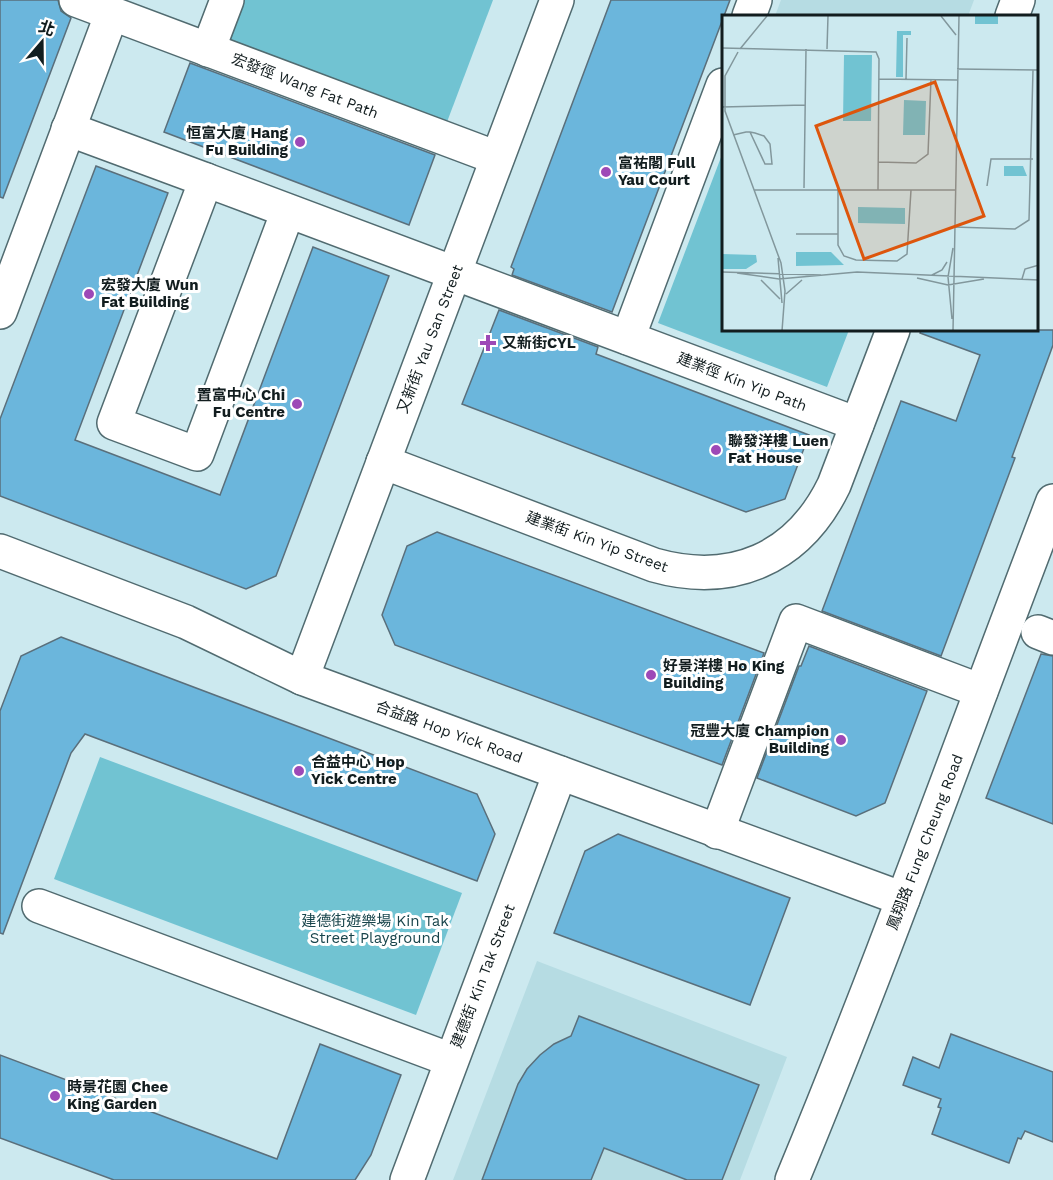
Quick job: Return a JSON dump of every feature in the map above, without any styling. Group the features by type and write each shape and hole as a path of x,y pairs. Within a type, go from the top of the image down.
{"street":[{"name":"宏發徑 Wang Fat Path","path":"76,0 498,158"},
{"path":"208,50 227,0"},
{"name":"又新街 Yau San Street","path":"302,678 557,0"},
{"path":"749,15 755,0"},
{"path":"1012,15 1018,0"},
{"path":"0,312 112,13"},
{"path":"628,338 722,88"},
{"path":"68,129 206,180 114,423 176,447 197,454 288,211"},
{"name":"建業徑 Kin Yip Path","path":"206,180 857,424"},
{"name":"建業街 Kin Yip Street","path":"383,462 654,565 675,571 719,572 740,568 779,551 797,538 824,505 834,485 892,332"},
{"name":"鳳翔路 Fung Cheung Road","path":"792,1180 903,899 1053,501"},
{"name":"合益路 Hop Yick Road","path":"0,553 186,622 302,678 903,899"},
{"path":"717,832 796,621 981,691"},
{"name":"建德街 Kin Tak Street","path":"407,1180 560,773"},
{"path":"39,906 451,1060"}],"shaded area":[{"path":"781,0 974,0 968,15 775,15"},
{"path":"537,961 787,1057 740,1180 453,1180"}],"green space":[{"path":"242,0 493,0 447,122 228,39"},
{"path":"722,155 722,332 848,332 827,387 658,323"},
{"name":"建德街遊樂場 Kin Tak Street Playground","path":"100,757 462,893 416,1015 54,879"}],"building":[{"path":"0,0 58,0 61,11 71,18 3,198 0,197"},
{"name":"富祐閣 Full Yau Court","path":"611,0 730,0 724,15 722,15 722,21 612,312 512,275 514,269 511,267"},
{"name":"恒富大廈 Hang Fu Building","path":"190,63 435,155 409,225 164,132"},
{"path":"96,166 168,193 75,440 220,495 313,247 389,276 276,576 246,589 0,496 0,419"},
{"path":"499,310 598,347 596,354 809,435 785,499 746,512 462,404"},
{"path":"1053,330 1053,345 1012,457 1015,458 941,656 822,611 901,401 956,421 980,355 920,333"},
{"path":"437,532 764,653 722,765 395,645 382,615 407,546"},
{"name":"合益中心 Hop Yick Centre","path":"61,637 477,794 495,834 477,881 85,734 71,753 3,934 0,933 0,711 21,656"},
{"name":"冠豐大廈 Champion Building","path":"809,646 927,691 885,803 856,816 757,778 799,666"},
{"path":"1041,654 1053,656 1053,824 986,798"},
{"path":"618,834 790,898 750,1005 554,933 585,851"},
{"path":"579,1016 759,1085 722,1180 687,1180 604,1148 591,1180 482,1180 518,1084 527,1069 540,1055 554,1044 571,1036"},
{"path":"951,1034 1053,1072 1053,1142 1025,1131 1021,1139 1018,1138 1009,1163 932,1134 941,1108 938,1107 941,1099 903,1085 913,1057 939,1068"},
{"name":"時景花園 Chee King Garden","path":"320,1044 401,1075 371,1155 355,1180 114,1180 0,1138 0,1055 277,1159"}],"place":[{"name":"恒富大廈 Hang Fu Building","path":"300,142"},
{"name":"富祐閣 Full Yau Court","path":"606,172"},
{"name":"宏發大廈 Wun Fat Building","path":"89,294"},
{"name":"又新街CYL","path":"488,343"},
{"name":"置富中心 Chi Fu Centre","path":"297,404"},
{"name":"聯發洋樓 Luen Fat House","path":"716,450"},
{"name":"好景洋樓 Ho King Building","path":"651,675"},
{"name":"冠豐大廈 Champion Building","path":"841,740"},
{"name":"合益中心 Hop Yick Centre","path":"299,771"},
{"name":"時景花園 Chee King Garden","path":"55,1096"}]}
